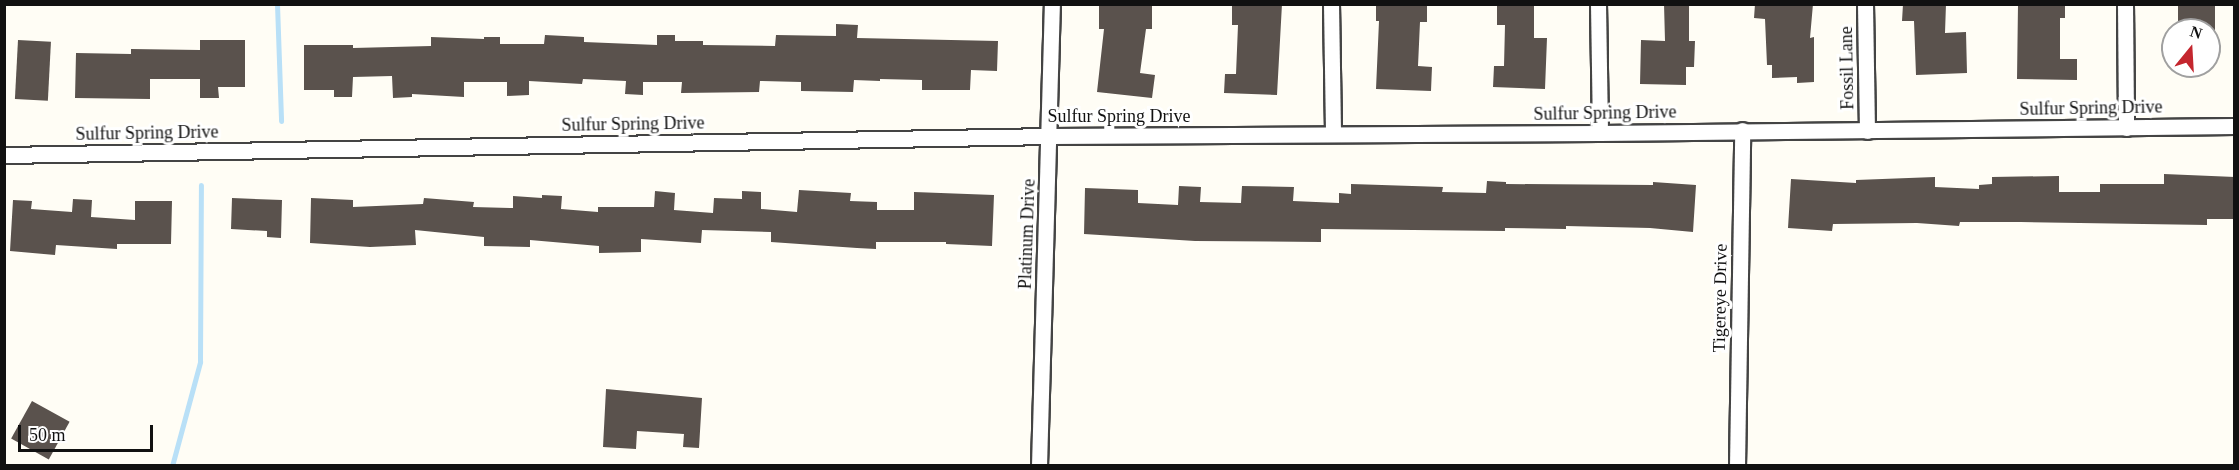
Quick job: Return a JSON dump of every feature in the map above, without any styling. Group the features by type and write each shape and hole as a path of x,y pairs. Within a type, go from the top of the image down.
{"street":[{"name":"Platinum Drive","path":"1040,465 1052,4"},
{"path":"1332,4 1332,134"},
{"path":"1598,4 1600,133"},
{"name":"Fossil Lane","path":"1865,4 1867,131"},
{"path":"2125,4 2126,128"},
{"name":"Sulfur Spring Drive","path":"4,155 1050,136 1867,131 2235,126"},
{"name":"Tigereye Drive","path":"1737,465 1742,130"}],"building":[{"path":"1099,4 1152,4 1152,29 1146,29 1140,73 1155,75 1152,98 1097,92 1104,29 1099,29"},
{"path":"1232,4 1282,4 1277,95 1224,93 1225,74 1236,74 1238,25 1232,25"},
{"path":"1376,4 1427,4 1427,22 1420,22 1418,66 1432,67 1431,91 1376,89 1379,21 1376,21"},
{"path":"1497,4 1534,4 1534,38 1547,38 1545,89 1493,87 1494,66 1504,66 1505,25 1497,25"},
{"path":"1664,4 1689,4 1689,41 1695,41 1694,67 1686,67 1686,85 1640,84 1641,40 1665,41"},
{"path":"1755,4 1813,4 1810,38 1814,37 1814,82 1797,83 1797,77 1772,78 1772,65 1767,65 1765,19 1754,18"},
{"path":"1903,4 1946,4 1945,33 1966,32 1967,73 1916,75 1914,21 1902,21"},
{"path":"2018,4 2065,4 2065,18 2060,18 2060,59 2077,59 2077,80 2017,79"},
{"path":"2178,4 2215,4 2215,18 2178,18"},
{"path":"836,24 858,25 857,38 998,41 997,71 971,70 970,90 922,90 922,80 880,79 880,81 854,80 853,92 801,91 801,82 760,81 759,92 681,93 682,82 643,82 643,95 625,94 626,81 583,79 582,84 529,81 529,95 507,96 507,82 464,82 464,97 412,94 412,97 393,98 392,76 353,77 352,97 334,97 334,90 304,90 304,45 353,45 353,48 431,46 431,37 484,39 484,37 500,37 500,44 544,44 545,35 584,37 584,42 657,45 657,35 675,35 675,41 703,41 703,45 775,46 776,35 836,36"},
{"path":"18,40 51,42 48,101 15,99"},
{"path":"200,40 245,40 245,87 218,87 219,98 200,98 200,79 150,79 150,99 75,98 76,53 131,54 131,49 200,50"},
{"path":"2164,174 2235,177 2235,219 2207,219 2207,225 1960,222 1959,226 1917,223 1833,224 1832,231 1788,228 1791,179 1856,183 1856,180 1935,177 1935,187 1979,189 1979,185 1992,184 1992,177 2059,176 2059,192 2100,192 2100,184 2164,184"},
{"path":"1487,181 1506,182 1506,184 1653,185 1653,182 1696,185 1693,232 1650,228 1566,226 1566,229 1505,228 1505,231 1321,229 1321,242 1195,241 1084,234 1085,188 1138,190 1138,203 1178,205 1179,186 1201,187 1200,202 1241,203 1242,186 1294,187 1293,201 1339,203 1339,193 1351,194 1351,184 1443,187 1442,192 1486,193"},
{"path":"799,190 851,193 850,201 877,202 877,210 914,210 914,192 994,195 992,246 946,244 946,242 876,242 876,249 857,248 771,242 771,232 702,230 701,243 641,239 641,252 599,253 599,246 530,240 530,247 484,246 484,237 415,230 416,245 370,247 310,243 311,198 353,200 353,207 423,204 424,198 474,202 473,207 513,208 513,196 542,198 542,195 562,196 561,209 598,212 598,207 654,207 655,191 675,193 674,210 713,213 714,198 742,199 742,191 761,192 761,209 797,212"},
{"path":"232,198 282,200 281,238 267,237 267,231 231,229"},
{"path":"73,199 92,200 91,217 135,220 135,201 172,201 171,244 117,244 117,249 56,245 55,255 10,251 13,200 32,201 31,209 72,212"},
{"path":"606,389 702,398 699,448 683,447 684,434 637,431 636,449 603,447"},
{"path":"32,401 70,422 49,459 11,439"}],"waterway":[{"path":"277,4 281,121"},
{"path":"172,466 200,362 201,185"}]}
